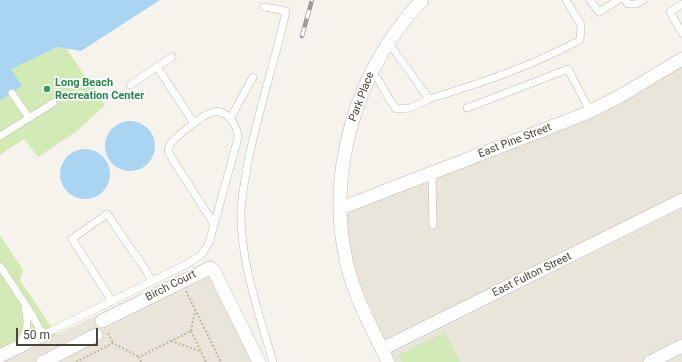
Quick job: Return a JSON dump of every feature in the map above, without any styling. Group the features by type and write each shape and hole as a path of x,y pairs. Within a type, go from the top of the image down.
{"street":[{"name":"Park Place","path":"388,362 366,318 350,276 344,249 340,208 342,172 353,116 371,74 387,43 422,0"},
{"name":"East Pine Street","path":"340,208 590,111 622,95 682,59"},
{"name":"East Fulton Street","path":"382,349 682,200"},
{"name":"Birch Court","path":"102,321 207,268 210,268 213,270 259,362"},
{"path":"0,356 43,335"},
{"path":"42,362 96,335"},
{"path":"650,362 682,346"}],"lane":[{"path":"371,74 378,79 396,109 410,108 429,99 480,83 552,55 580,40 581,25 566,0"},
{"path":"590,0 599,12 618,0"},
{"path":"625,0 628,4 636,4 643,0"},
{"path":"682,4 670,12 682,34"},
{"path":"264,7 286,11 253,136 245,176 241,210 243,242 248,272 273,362"},
{"path":"387,43 394,50 429,99"},
{"path":"130,85 172,57"},
{"path":"157,67 194,123"},
{"path":"467,108 568,69 590,111"},
{"path":"230,119 253,77"},
{"path":"12,93 29,118"},
{"path":"0,136 53,103"},
{"path":"0,266 43,335 187,264 201,255 209,243 238,138 235,125 230,119 218,112 212,112 194,123 170,144 168,152 214,224"},
{"path":"432,173 433,225"},
{"path":"112,301 72,239 107,214 152,281"},
{"path":"12,350 25,334 28,324 27,314 23,302"}],"path":[{"path":"181,281 221,362"},
{"path":"195,309 191,331 206,362"},
{"path":"139,357 191,331"},
{"path":"171,341 201,352"},
{"path":"76,362 113,343 139,357 141,362"}],"shaded area":[{"path":"682,59 682,362 388,362 366,317 341,208 622,95"},
{"path":"212,259 263,362 1,362"}],"green space":[{"name":"Long Beach Recreation Center","path":"59,47 66,48 105,105 77,131 38,157 24,139 0,155 0,73"},
{"path":"0,235 23,270 20,280 57,335 1,362 0,362"},
{"path":"445,332 460,362 402,362 398,355"}],"water":[{"path":"0,0 160,0 81,51 58,47 11,69 22,86 1,100"},
{"path":"130,121 140,123 148,128 153,136 155,146 153,156 148,164 140,169 130,171 120,169 112,164 107,156 105,146 107,136 112,128 120,123"},
{"path":"85,149 94,151 103,156 108,165 110,174 108,183 103,192 94,197 85,199 76,197 67,192 62,183 60,174 62,165 67,156 76,151"}],"railway":[{"path":"302,36 312,0"}],"place":[{"name":"Long Beach Recreation Center","path":"47,89"}]}
